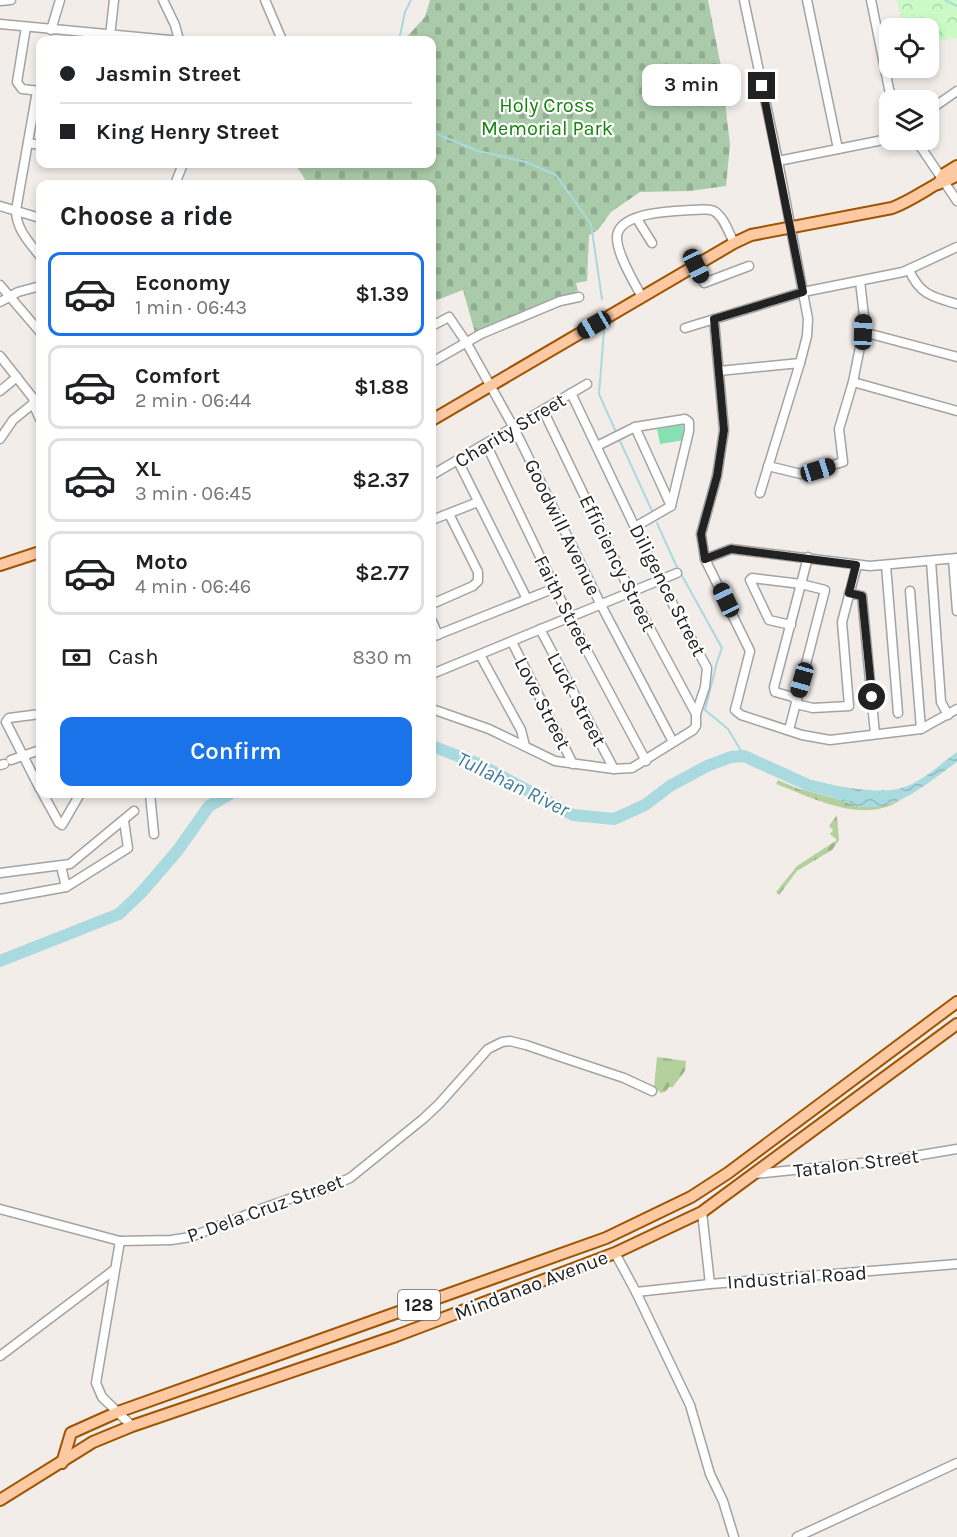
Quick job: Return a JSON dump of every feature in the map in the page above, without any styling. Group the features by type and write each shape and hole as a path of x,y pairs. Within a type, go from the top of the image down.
{"main road":[{"path":"436,418 734,243 752,235 892,208 915,198 941,181 957,166"},
{"path":"941,181 957,175"},
{"path":"0,565 36,553"},
{"name":"Mindanao Avenue","path":"62,1463 71,1433 118,1412 606,1238 691,1197 728,1173 957,1002"},
{"name":"Mindanao Avenue","path":"0,1500 93,1442 132,1426 396,1336 615,1253 702,1212 957,1024"},
{"path":"441,1298 448,1316"},
{"path":"219,1377 225,1395"}],"street":[{"path":"0,1 11,0"},
{"path":"51,30 60,0"},
{"path":"0,24 110,36 114,0"},
{"path":"163,0 178,36"},
{"path":"265,0 280,36"},
{"path":"744,0 778,161 808,328 800,363 760,493"},
{"path":"807,0 838,149"},
{"path":"871,0 889,90"},
{"path":"26,27 17,82 22,89 36,91"},
{"path":"939,103 957,91"},
{"path":"36,105 16,210 16,218 23,234 36,251"},
{"path":"778,161 879,139"},
{"path":"28,143 36,144"},
{"path":"922,150 941,181 957,201"},
{"path":"0,206 36,217"},
{"path":"642,297 623,260 617,241 618,233 624,224 644,215 671,211 710,210 721,218 734,243"},
{"path":"636,219 652,243"},
{"path":"685,328 803,292 909,270 957,247"},
{"path":"696,266 704,283 749,266"},
{"path":"909,270 919,288 927,294 957,304"},
{"path":"768,466 801,474 843,462 839,429 853,382 863,332 864,316 860,281"},
{"path":"0,285 36,327"},
{"path":"0,302 36,287"},
{"path":"436,360 466,342 560,301 579,297"},
{"name":"Goodwill Avenue","path":"436,324 447,318 451,319 491,386 673,742"},
{"path":"714,319 724,430 717,476 701,534 705,559 750,651 735,710 741,715 809,736 830,740 921,729 957,709"},
{"path":"863,332 957,357"},
{"path":"0,356 36,400"},
{"path":"719,371 800,363"},
{"path":"1,388 17,377"},
{"path":"853,382 957,411"},
{"name":"Charity Street","path":"436,473 587,384"},
{"name":"Diligence Street","path":"436,710 489,729 555,761 614,769 632,768 646,761 696,726 696,714 705,687 707,668 660,580 571,393"},
{"path":"0,439 13,420 36,402"},
{"name":"Efficiency Street","path":"543,410 631,592 696,714"},
{"path":"597,446 635,428 685,419 689,422 689,431 671,506 635,527"},
{"path":"635,428 671,506"},
{"name":"Faith Street","path":"486,444 569,617 646,761"},
{"path":"458,461 527,599"},
{"path":"436,518 478,502"},
{"path":"436,602 478,581 478,573 448,514"},
{"path":"705,559 731,549 808,557 856,565 886,565 955,559 957,611"},
{"path":"808,557 774,687 775,692 793,698 800,705 813,708 848,707 849,704 842,622 856,565"},
{"path":"931,561 941,702 948,715"},
{"path":"886,565 898,713"},
{"path":"436,672 677,573"},
{"path":"789,730 825,592 824,589 801,584 754,578 750,580 769,620 791,625"},
{"path":"436,636 555,588"},
{"path":"909,591 921,729"},
{"path":"849,593 862,596 875,734"},
{"name":"Luck Street","path":"540,629 614,769"},
{"name":"Love Street","path":"512,642 573,764"},
{"path":"480,655 521,730 525,746"},
{"path":"36,715 9,718 6,725 36,781"},
{"path":"5,763 36,751"},
{"path":"45,798 62,825 78,798"},
{"path":"150,798 154,834"},
{"path":"0,873 39,866 70,864 134,811"},
{"path":"0,899 66,887 128,848 124,821"},
{"path":"61,866 66,887"},
{"name":"P. Dela Cruz Street","path":"0,1209 120,1241 171,1240 191,1237 261,1209 322,1190 350,1178 423,1119 488,1049 502,1042 510,1041 564,1058 624,1078 652,1091"},
{"name":"Tatalon Street","path":"755,1174 891,1160 957,1149"},
{"path":"702,1212 710,1284"},
{"path":"120,1241 96,1383 102,1397 132,1426"},
{"path":"615,1253 690,1405 710,1474 723,1501 734,1537"},
{"name":"Industrial Road","path":"636,1292 957,1264"},
{"path":"0,1356 114,1270"},
{"path":"797,1537 957,1463"}],"green space":[{"name":"Holy Cross Memorial Park","path":"430,0 708,0 721,67 730,145 726,186 690,191 640,192 611,212 598,230 589,235 587,281 576,283 578,291 475,333 463,290 436,300 436,180 305,180 298,168 436,168 436,36 408,36 425,17"},
{"path":"897,0 957,0 957,38 939,41 939,18 902,18"},
{"path":"683,425 685,440 660,444 657,429"},
{"path":"778,780 799,789 851,802 859,807 901,800 886,807 854,810 806,796 776,784"},
{"path":"837,815 839,840 832,850 797,871 779,895 776,892 797,866 837,840 830,834 833,830 829,826"},
{"path":"657,1057 686,1061 685,1071 672,1088 670,1086 661,1093 654,1087"}],"water":[{"path":"957,752 957,762 925,786 901,800 875,807 862,807 835,799 834,786 893,790 908,786 923,778"}],"waterway":[{"path":"400,36 405,12 411,0"},
{"path":"945,0 957,6"},
{"path":"436,134 478,151 526,162 556,175 591,224 602,299"},
{"path":"604,330 599,394 616,432"},
{"path":"620,441 653,513"},
{"path":"657,523 675,563 722,648 705,710 728,729 744,756"},
{"name":"Tullahan River","path":"436,748 479,764 573,815 614,819 645,805 670,786 707,766 731,757 744,756 808,785 850,795"},
{"name":"Tullahan River","path":"0,961 119,914 141,893 178,850 209,806 223,798"}],"route":[{"path":"762,86 803,292 714,319 724,430 717,476 701,534 701,545 705,559 731,549 808,557 856,565 849,593 862,596 872,697"}]}
